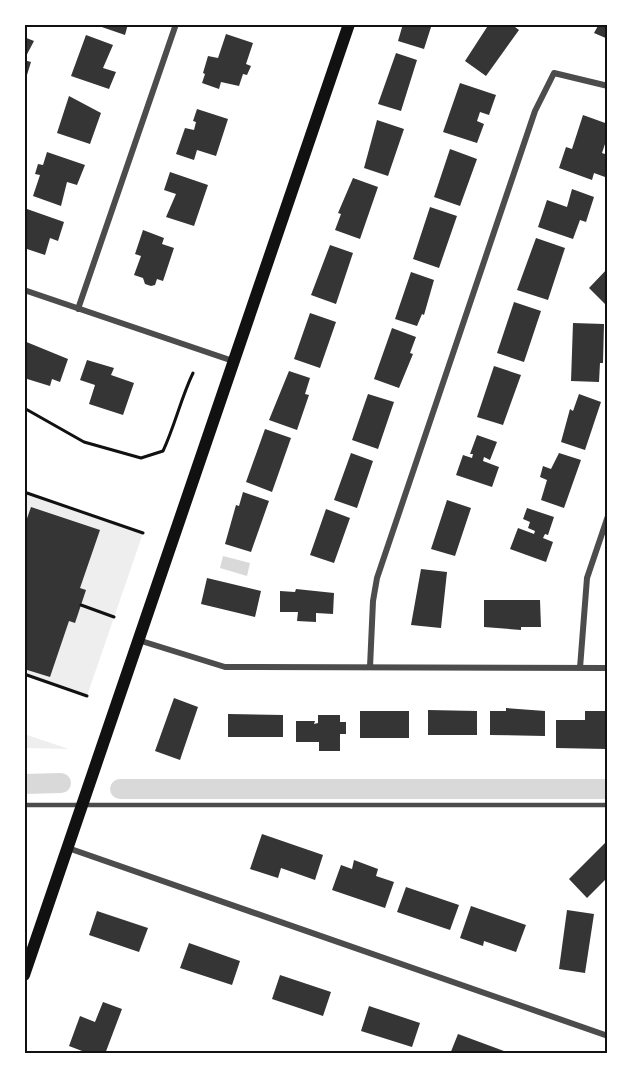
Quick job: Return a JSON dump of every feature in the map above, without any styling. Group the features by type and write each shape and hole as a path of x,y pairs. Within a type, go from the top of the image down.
{"main road":[{"path":"24,975 349,24"}],"street":[{"path":"78,309 176,24"},
{"path":"370,667 372,601 377,578 535,111 554,73 608,86"},
{"path":"24,290 233,361"},
{"path":"580,668 582,614 587,578 608,516"},
{"path":"138,639 225,666 608,668"},
{"path":"67,848 608,1036"}],"lane":[{"path":"24,805 608,805"}],"path":[{"path":"24,408 84,442 141,458 163,451 176,422 181,397 193,373"},
{"path":"24,492 143,533"},
{"path":"81,605 114,617"},
{"path":"24,675 87,696"}],"shaded area":[{"path":"24,492 143,533 87,696 24,674"},
{"path":"223,556 250,563 247,576 220,568"},
{"path":"24,734 69,749 24,748"}],"building":[{"path":"93,24 128,24 125,35"},
{"path":"403,24 432,24 424,49 398,41"},
{"path":"489,24 511,24 519,30 486,76 465,61"},
{"path":"599,24 608,24 608,39 594,33"},
{"path":"226,34 253,43 246,64 251,66 247,75 243,74 239,86 221,82 219,89 202,83 205,74 203,73 208,56 218,58"},
{"path":"86,35 113,45 103,68 116,72 109,89 71,76"},
{"path":"24,37 34,41 24,60"},
{"path":"396,53 417,60 401,111 378,104"},
{"path":"24,60 31,62 27,75 24,74"},
{"path":"460,83 496,95 489,115 480,112 477,121 484,124 477,143 443,132"},
{"path":"69,96 101,113 90,144 57,133"},
{"path":"197,109 228,119 216,156 197,150 194,160 176,154 185,128 194,130 196,122 193,121"},
{"path":"583,115 608,124 608,135 602,153 608,155 605,177 594,173 592,180 559,168 566,147 572,149"},
{"path":"377,120 404,129 388,176 364,168"},
{"path":"450,149 477,159 460,206 434,197"},
{"path":"47,152 85,165 77,185 67,182 61,206 33,196 40,175 35,174 38,164 43,165"},
{"path":"170,172 208,185 194,226 166,217 176,194 164,190"},
{"path":"353,178 378,187 360,239 335,230 341,214 338,213"},
{"path":"572,189 594,197 586,222 580,220 573,239 538,227 547,200 567,207"},
{"path":"430,207 457,216 439,268 413,259"},
{"path":"27,209 64,222 58,241 50,238 45,255 24,248 24,216"},
{"path":"143,230 164,238 162,244 174,248 163,281 157,279 155,285 151,286 145,284 143,278 134,275 141,256 135,254"},
{"path":"536,238 565,248 548,300 517,290"},
{"path":"330,245 353,253 336,304 311,295"},
{"path":"608,268 608,307 589,288"},
{"path":"411,272 434,280 424,315 422,314 417,326 395,319"},
{"path":"514,302 541,311 524,362 497,353"},
{"path":"310,313 336,322 320,368 294,359"},
{"path":"573,323 604,324 603,363 600,363 599,382 571,381"},
{"path":"392,328 416,337 410,353 413,354 399,388 374,379"},
{"path":"24,341 68,359 60,382 52,379 50,386 24,378"},
{"path":"87,360 114,368 111,375 134,383 123,415 89,404 95,385 80,380"},
{"path":"494,366 521,375 503,425 477,417"},
{"path":"289,371 310,378 305,394 309,395 297,430 269,420"},
{"path":"368,394 394,402 378,449 352,440"},
{"path":"579,394 601,402 585,450 561,442 570,409 573,411"},
{"path":"265,429 291,438 272,492 246,482"},
{"path":"477,435 497,442 490,460 484,457 483,461 499,467 492,487 456,475 463,455 472,458 473,454 470,454"},
{"path":"351,453 373,461 357,508 334,500"},
{"path":"559,453 581,460 564,508 541,500 547,480 540,477 543,466 551,469"},
{"path":"243,492 269,501 251,552 225,544 236,505 239,506"},
{"path":"447,500 471,508 455,556 431,549"},
{"path":"31,507 100,530 80,588 86,590 75,623 69,621 50,677 24,669 24,527"},
{"path":"527,508 554,517 548,535 545,534 543,538 553,542 546,562 510,549 518,528 534,534 535,531 528,528 530,522 523,519"},
{"path":"326,509 350,518 334,563 310,555"},
{"path":"421,569 447,572 441,628 411,625"},
{"path":"207,578 261,591 255,617 201,604"},
{"path":"296,589 334,593 333,614 316,613 316,622 297,621 298,612 280,612 280,591 295,592"},
{"path":"484,600 540,600 541,627 521,627 521,630 484,627"},
{"path":"174,698 198,707 180,760 155,751"},
{"path":"506,708 545,711 545,736 490,735 490,711 506,711"},
{"path":"428,710 477,711 477,735 428,735"},
{"path":"360,711 409,711 409,738 360,738"},
{"path":"585,711 607,711 607,749 556,748 556,720 585,720"},
{"path":"228,714 283,715 283,737 228,737"},
{"path":"318,715 340,715 340,722 346,722 346,734 340,734 340,751 319,751 319,742 296,742 296,721 318,723"},
{"path":"262,834 323,855 315,880 281,868 278,878 250,869"},
{"path":"608,840 608,877 587,898 569,879"},
{"path":"354,860 378,869 376,876 394,882 385,908 332,890 341,865 352,869"},
{"path":"406,887 459,905 450,930 397,912"},
{"path":"471,906 526,925 516,952 484,941 483,946 460,938"},
{"path":"567,910 594,914 585,973 559,969"},
{"path":"97,911 148,928 139,952 89,935"},
{"path":"189,943 240,961 232,985 180,968"},
{"path":"280,975 331,992 323,1016 272,999"},
{"path":"103,1002 122,1009 105,1054 90,1054 69,1046 80,1016 95,1022"},
{"path":"369,1006 420,1023 412,1047 361,1031"},
{"path":"458,1034 512,1054 450,1054"}],"waterway":[{"path":"24,784 61,783"},
{"path":"120,789 608,789"}]}
